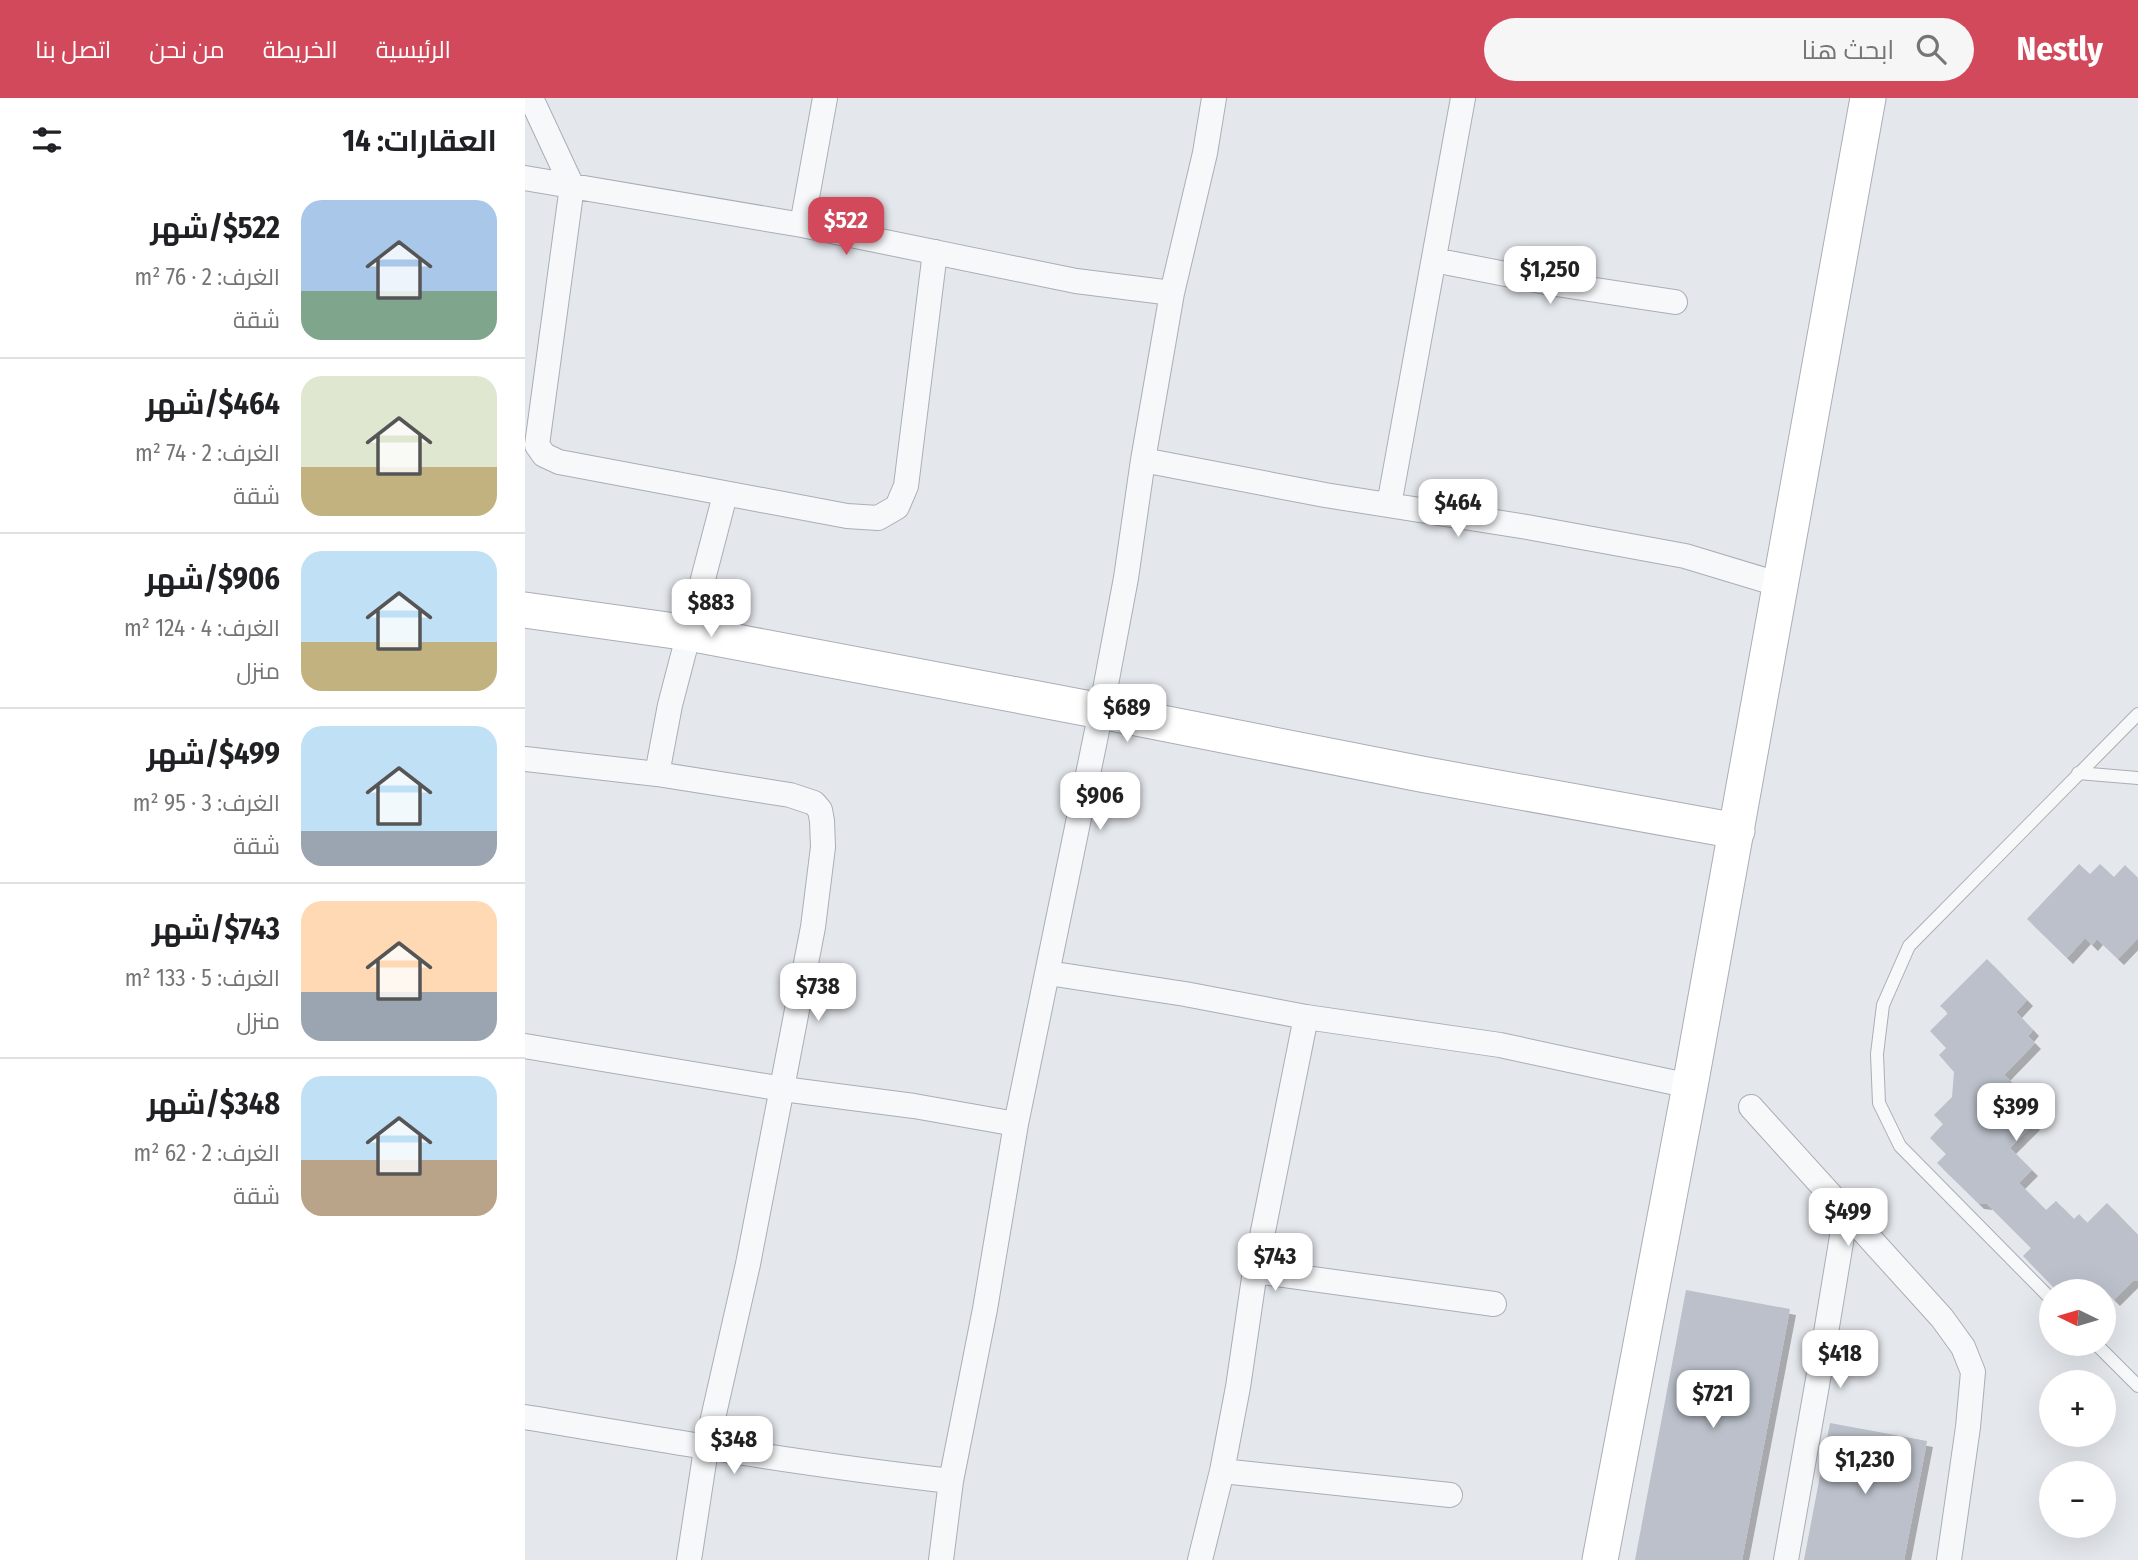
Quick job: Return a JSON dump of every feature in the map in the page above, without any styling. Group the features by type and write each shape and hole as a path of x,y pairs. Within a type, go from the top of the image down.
{"street":[{"path":"531,98 572,186 537,445 544,455 559,462 725,495 847,516 878,518 897,507 906,486 935,252"},
{"path":"802,225 825,98"},
{"path":"941,1560 951,1481 985,1309 1016,1124 1101,711 1173,293 1205,153 1214,98"},
{"path":"1389,505 1463,98"},
{"path":"1600,1560 1691,1086 1868,98"},
{"path":"525,178 802,225 1076,281 1173,293"},
{"path":"1434,260 1556,284 1675,302"},
{"path":"1143,460 1325,495 1527,527 1685,556 1781,585"},
{"path":"657,774 670,705 725,495"},
{"path":"525,610 689,633 1421,774 1737,831"},
{"path":"525,759 657,774 790,795 814,803 820,810 823,847 813,927 748,1264 706,1449 689,1560"},
{"path":"1048,973 1185,994 1306,1017 1500,1045 1691,1086"},
{"path":"1200,1560 1222,1471 1238,1387 1255,1271 1306,1017"},
{"path":"525,1046 1016,1124"},
{"path":"1751,1107 1942,1318 1963,1347 1973,1373 1968,1427 1948,1560"},
{"path":"1786,1560 1846,1212"},
{"path":"1255,1271 1494,1304"},
{"path":"525,1417 706,1449 951,1481"},
{"path":"1222,1471 1450,1495"}],"lane":[{"path":"2039,1287 1900,1146 1879,1102 1877,1054 1883,1005 1909,946 2138,714"},
{"path":"2078,773 2138,778"},
{"path":"2108,1356 2138,1387"}],"building":[{"path":"2079,864 2090,874 2100,864 2114,877 2125,865 2138,878 2138,938 2118,959 2097,939 2092,945 2085,938 2067,958 2027,919"},
{"path":"1987,959 2027,1000 2016,1012 2033,1030 2028,1036 2035,1043 2004,1075 2012,1082 2002,1092 2034,1124 2010,1148 2032,1170 2019,1183 2046,1210 2056,1201 2074,1219 2079,1214 2087,1223 2107,1203 2138,1235 2138,1281 2133,1281 2116,1298 2116,1279 2045,1279 2023,1256 2031,1248 1987,1204 1978,1203 1937,1163 1946,1154 1930,1138 1943,1124 1934,1115 1952,1097 1954,1072 1939,1055 1946,1048 1930,1031 1948,1013 1940,1006"},
{"path":"1686,1290 1790,1309 1742,1560 1635,1560"},
{"path":"1830,1423 1927,1441 1904,1560 1804,1560"}]}
